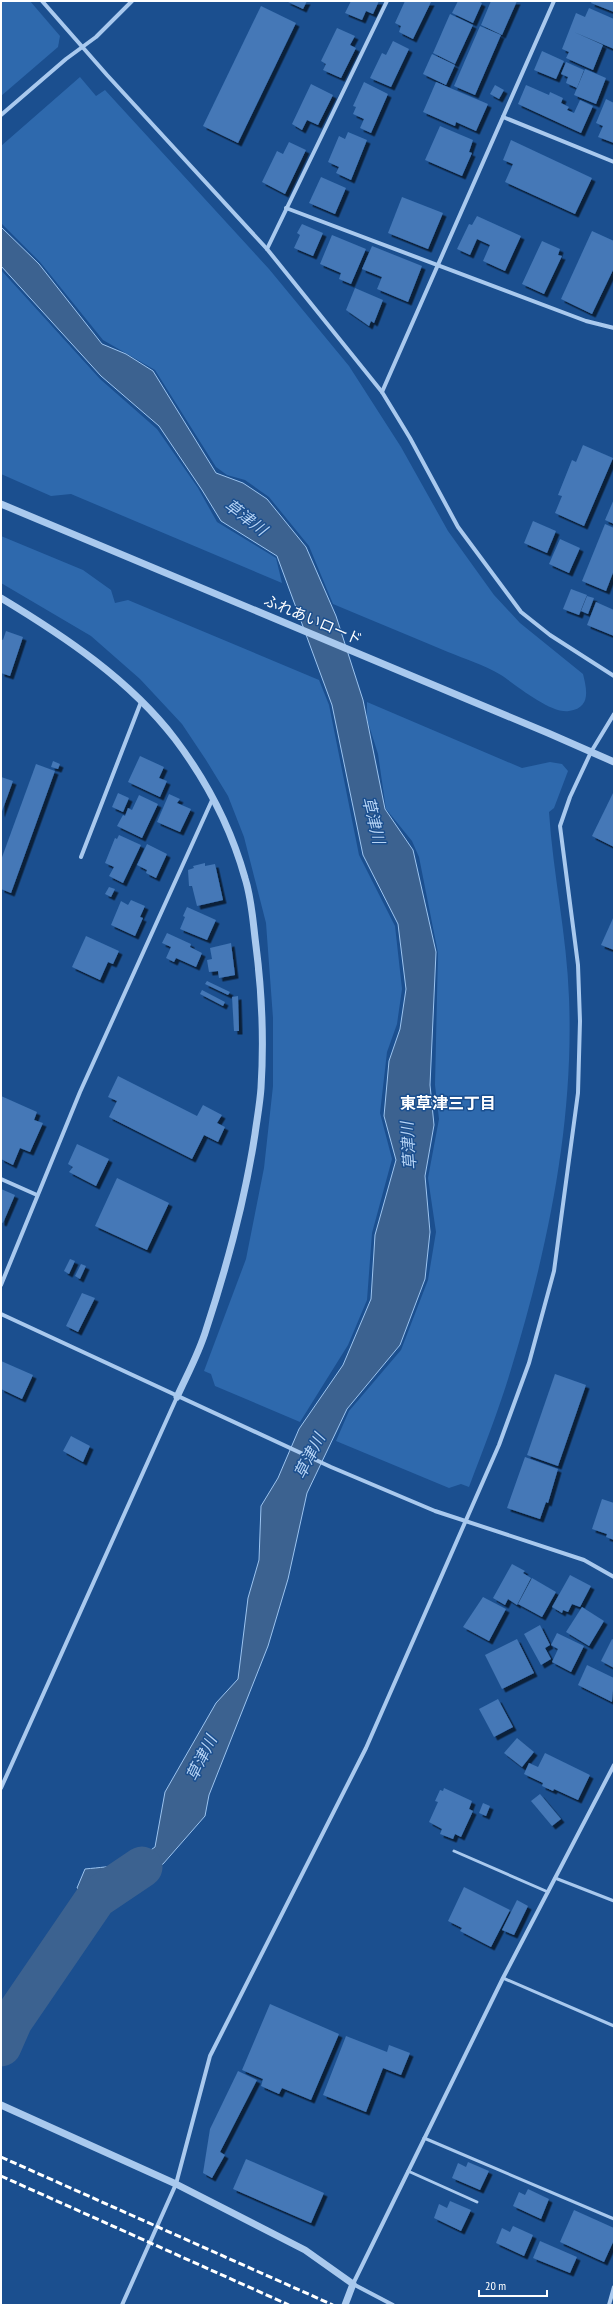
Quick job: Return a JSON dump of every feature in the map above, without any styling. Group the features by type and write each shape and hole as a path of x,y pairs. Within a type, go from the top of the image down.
{"street":[{"path":"43,1 82,46 267,249 382,392 410,438 458,527 521,612 550,635 614,676"},
{"path":"1,115 66,59 96,37 132,1"},
{"path":"267,249 387,1"},
{"path":"382,392 554,1"},
{"path":"503,117 614,162"},
{"path":"286,208 586,321 614,328"},
{"name":"ふれあいロード","path":"1,504 508,716 614,762"},
{"path":"1,598 53,629 105,669 140,702 174,738 213,798 238,854 246,879 251,908 260,993 261,1090 242,1203 206,1332 1,1788"},
{"path":"81,857 140,702"},
{"path":"122,2305 176,2184 210,2056 366,1748 500,1445 529,1363 554,1271 578,1093 580,1021 578,965 560,826 570,797 591,752 614,714"},
{"path":"1,1285 80,1092 213,798"},
{"path":"1,1179 37,1195"},
{"path":"1,1314 177,1397 435,1511 584,1560 614,1577"},
{"path":"345,2305 353,2284 503,1978 614,1765"},
{"path":"1,2105 176,2184 305,2250 353,2284 393,2305"},
{"path":"609,2305 614,2287"}],"lane":[{"path":"454,1850 548,1892"},
{"path":"555,1878 614,1901"},
{"path":"503,1978 614,2026"},
{"path":"424,2138 614,2219"},
{"path":"408,2171 477,2202"}],"shaded area":[{"path":"1,1 30,1 60,36 58,47 1,96"},
{"path":"80,77 96,96 105,90 269,269 349,366 401,447 448,531 494,595 520,623 583,674 586,686 586,697 581,706 569,711 562,711 553,708 534,698 501,675 488,668 333,604 309,546 269,497 245,480 227,475 216,467 155,370 103,340 40,262 1,223 1,146"},
{"path":"1,270 100,379 157,429 198,488 217,522 276,558 282,583 71,494 51,496 1,474"},
{"path":"1,536 83,570 111,590 115,603 128,600 319,680 329,705 359,855 395,926 402,989 397,1024 387,1052 380,1113 392,1159 372,1233 367,1300 348,1345 300,1422 215,1386 211,1374 204,1371 246,1259 264,1168 273,1086 273,1018 266,923 244,837 228,796 206,760 182,724 140,679 91,636 1,583"},
{"path":"367,702 522,768 550,762 562,764 568,771 554,808 549,812 566,952 569,998 567,1092 563,1138 547,1231 525,1321 492,1427 469,1487 461,1484 449,1488 336,1441 349,1411 401,1350 428,1280 436,1232 428,1178 439,1119 435,1085 438,953 419,857 412,841 386,809 378,754 367,719"}],"water":[{"path":"1,227 39,264 102,344 126,354 153,371 216,473 243,483 267,499 306,547 336,616 363,700 385,809 413,850 436,952 430,1085 434,1125 425,1176 430,1232 425,1279 400,1345 347,1409 307,1493 288,1579 268,1646 209,1795 205,1816 163,1864 130,1884 114,1902 96,1898 77,1888 85,1869 129,1862 155,1847 165,1792 216,1703 238,1679 248,1598 259,1560 261,1506 278,1478 299,1429 343,1365 371,1299 375,1235 396,1160 384,1116 389,1061 400,1029 406,989 398,924 363,855 332,705 277,556 221,521 159,426 101,376 1,266"}],"building":[{"path":"286,1 307,1 303,9"},
{"path":"351,1 379,1 373,14 366,11 362,20 345,13"},
{"path":"405,1 431,2 413,39 399,32 401,26 395,23"},
{"path":"458,1 478,1 482,3 473,23 452,13"},
{"path":"491,1 517,1 502,35 481,25"},
{"path":"592,1 614,1 614,12 591,3"},
{"path":"261,6 296,23 238,143 203,126"},
{"path":"589,8 614,19 614,49 574,32 603,45 593,70 566,58 569,52 562,49 576,13 585,17"},
{"path":"450,14 473,25 455,64 433,53"},
{"path":"480,26 501,35 475,95 454,86"},
{"path":"337,28 355,36 350,45 356,48 341,78 323,70 326,64 321,61"},
{"path":"393,41 409,49 391,87 370,78 382,53 386,55"},
{"path":"542,51 564,61 556,79 534,70"},
{"path":"432,54 455,65 446,85 423,74"},
{"path":"566,62 584,70 577,88 566,83 568,77 561,74"},
{"path":"585,69 606,78 596,104 574,95"},
{"path":"364,82 388,94 371,133 360,128 364,119 353,114 356,107 353,106"},
{"path":"436,82 488,104 476,131 456,122 455,126 423,112"},
{"path":"311,84 333,95 318,125 307,120 302,130 292,124"},
{"path":"495,85 504,90 499,99 490,94"},
{"path":"526,85 549,95 550,92 563,98 561,103 569,107 567,110 574,113 580,100 593,106 581,133 518,104"},
{"path":"606,99 614,103 614,143 598,137 603,126 596,123"},
{"path":"440,126 473,140 469,152 472,153 462,176 425,160"},
{"path":"348,132 367,140 351,180 336,173 339,167 328,162 339,136 345,139"},
{"path":"511,140 592,178 575,214 505,182 513,164 503,160"},
{"path":"289,142 306,150 285,194 262,182 277,151 283,154"},
{"path":"321,177 346,188 335,214 309,203"},
{"path":"402,197 443,213 428,249 388,233"},
{"path":"477,216 521,236 505,271 483,261 490,245 477,239 470,255 457,249 469,224 472,225"},
{"path":"302,224 323,233 313,256 294,248 300,235 297,233"},
{"path":"592,231 614,241 614,268 592,314 561,299"},
{"path":"332,235 366,249 351,284 339,279 341,273 320,264"},
{"path":"542,241 560,249 558,255 562,256 544,294 522,284"},
{"path":"372,246 422,266 408,302 377,289 382,277 362,269"},
{"path":"355,288 383,300 374,323 371,321 369,326 346,310"},
{"path":"583,445 613,458 584,526 555,513 562,496 558,495 572,460 576,462"},
{"path":"614,499 614,524 605,520"},
{"path":"533,521 556,531 547,553 524,543"},
{"path":"605,524 614,528 614,570 606,591 582,581"},
{"path":"560,539 580,548 569,573 549,564"},
{"path":"571,589 587,595 579,615 563,609"},
{"path":"587,596 594,598 588,614 581,611"},
{"path":"596,602 614,610 614,636 587,625"},
{"path":"6,631 23,637 10,676 1,673 1,639 3,640"},
{"path":"140,756 164,767 159,778 167,781 160,797 128,782"},
{"path":"53,761 60,764 58,769 51,767"},
{"path":"36,764 55,771 11,893 1,889 1,860"},
{"path":"1,777 13,781 1,814"},
{"path":"614,791 614,847 592,836"},
{"path":"118,793 129,798 123,812 112,807"},
{"path":"169,794 180,799 177,803 191,809 180,832 157,822"},
{"path":"139,795 158,804 142,838 117,826 123,815 125,816 128,808 132,810"},
{"path":"119,835 141,845 123,883 109,876 114,867 105,863 115,838 117,839"},
{"path":"147,844 167,854 156,878 146,873 147,870 137,865"},
{"path":"205,863 205,866 215,864 223,900 197,906 192,886 189,886 188,870 194,868 193,866"},
{"path":"109,887 115,889 111,897 105,894"},
{"path":"131,900 145,906 140,917 143,918 135,936 111,925 121,901 128,905"},
{"path":"187,907 216,920 207,940 180,929"},
{"path":"614,916 614,950 601,945"},
{"path":"167,933 191,944 190,947 202,953 196,967 176,958 174,962 166,958 171,947 162,943"},
{"path":"86,936 119,951 113,964 108,962 100,980 72,967"},
{"path":"231,943 235,975 219,978 218,971 209,972 207,960 212,959 210,948"},
{"path":"207,981 230,992 228,995 205,984"},
{"path":"202,990 225,1002 223,1006 200,994"},
{"path":"238,996 239,1031 234,1031 232,997"},
{"path":"118,1076 197,1116 203,1105 222,1115 217,1123 225,1127 218,1142 204,1135 192,1159 109,1117 117,1101 108,1097"},
{"path":"1,1096 37,1112 34,1120 43,1123 30,1152 20,1148 13,1165 1,1159"},
{"path":"77,1144 109,1159 96,1186 69,1172 73,1167 68,1164"},
{"path":"117,1178 169,1203 147,1250 95,1226"},
{"path":"1,1189 15,1195 3,1223 1,1222"},
{"path":"70,1259 75,1261 69,1274 64,1271"},
{"path":"81,1264 86,1266 80,1279 75,1276"},
{"path":"82,1293 95,1298 78,1332 66,1326"},
{"path":"1,1361 33,1375 22,1399 1,1389"},
{"path":"555,1374 586,1385 558,1466 527,1455"},
{"path":"71,1436 90,1446 83,1462 63,1451"},
{"path":"525,1457 558,1469 548,1503 546,1502 540,1519 507,1508"},
{"path":"602,1499 614,1503 614,1540 606,1537 607,1534 592,1529"},
{"path":"512,1564 525,1571 523,1573 531,1578 517,1605 508,1599 505,1605 493,1598"},
{"path":"570,1575 591,1586 580,1607 572,1604 568,1612 563,1610 562,1613 552,1607"},
{"path":"532,1578 556,1592 542,1617 518,1604"},
{"path":"483,1597 506,1609 489,1641 463,1627"},
{"path":"582,1607 604,1621 589,1646 566,1632"},
{"path":"540,1625 550,1645 545,1648 551,1659 541,1665 524,1634"},
{"path":"557,1633 584,1646 571,1672 552,1662 558,1649 551,1645"},
{"path":"517,1639 534,1673 502,1689 485,1655"},
{"path":"612,1639 614,1640 614,1668 601,1661"},
{"path":"587,1665 614,1678 612,1702 578,1685"},
{"path":"498,1699 513,1727 494,1737 479,1709"},
{"path":"517,1738 534,1752 522,1767 504,1753"},
{"path":"545,1753 590,1775 578,1800 554,1789 553,1791 542,1786 543,1783 524,1774 529,1763 538,1767"},
{"path":"444,1788 472,1801 469,1809 473,1811 461,1837 455,1834 453,1839 440,1834 442,1829 429,1822 438,1802 435,1801 440,1790 443,1791"},
{"path":"540,1794 561,1819 552,1826 531,1801"},
{"path":"483,1803 490,1806 486,1816 479,1813"},
{"path":"464,1887 510,1910 491,1947 460,1931 462,1928 448,1921"},
{"path":"517,1900 528,1906 514,1935 502,1930"},
{"path":"270,2004 339,2034 311,2100 282,2088 279,2094 261,2086 263,2079 242,2070"},
{"path":"346,2036 387,2052 389,2045 410,2053 401,2075 383,2068 366,2112 323,2095"},
{"path":"238,2071 257,2080 220,2152 225,2155 212,2178 203,2173 210,2129"},
{"path":"246,2159 324,2193 311,2223 233,2189"},
{"path":"468,2162 489,2171 480,2190 452,2178 458,2163 466,2167"},
{"path":"528,2189 549,2199 541,2219 513,2206 519,2192 525,2195"},
{"path":"450,2201 471,2210 461,2231 434,2218 439,2204 447,2208"},
{"path":"574,2210 614,2228 614,2240 604,2262 560,2242"},
{"path":"513,2226 533,2235 524,2256 496,2243 502,2228 510,2232"},
{"path":"540,2241 577,2257 570,2273 533,2258"}],"waterway":[{"name":"草津川","path":"1,2046 12,2021 96,1898 142,1867"}],"railway":[{"path":"1,2157 333,2305"},
{"path":"1,2176 289,2305"}],"district":[{"name":"東草津三丁目","path":"448,1103"}]}
